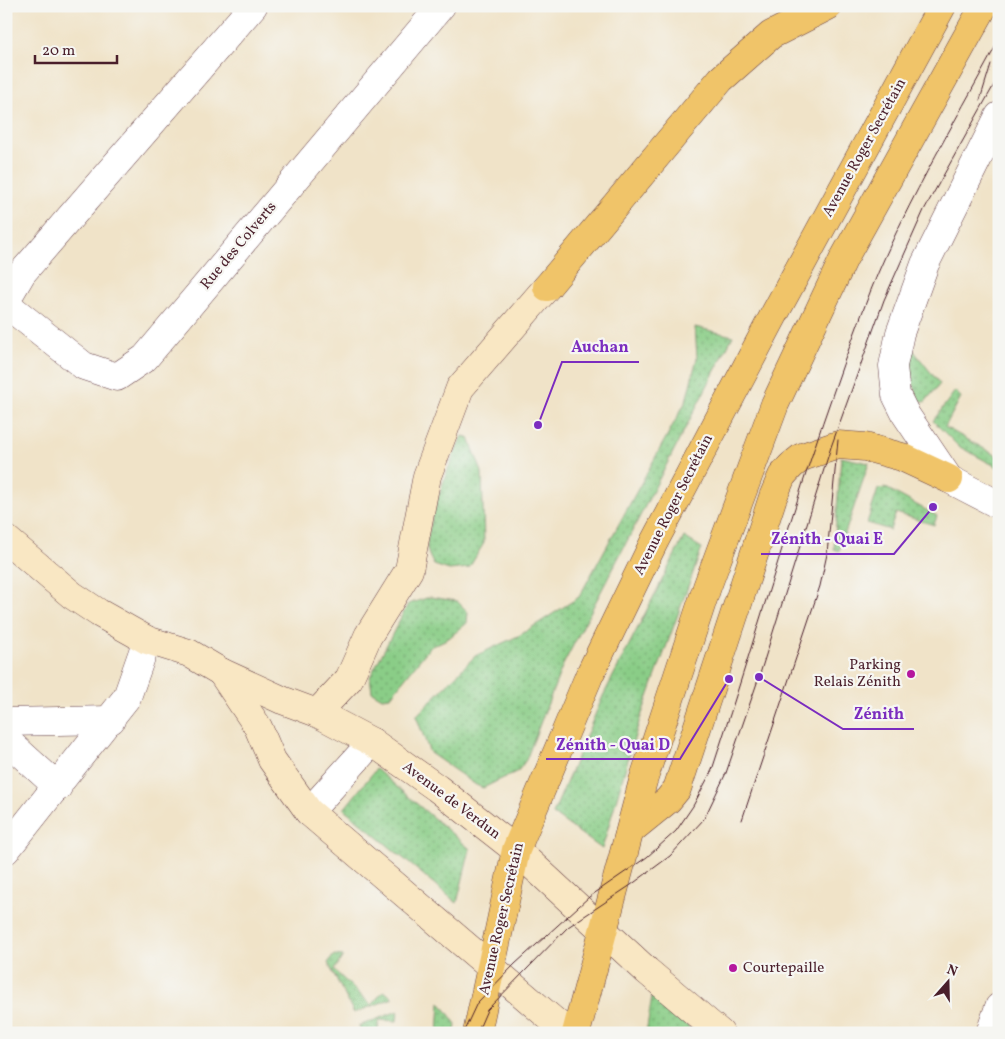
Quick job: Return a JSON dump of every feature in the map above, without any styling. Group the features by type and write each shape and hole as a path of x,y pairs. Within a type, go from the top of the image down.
{"main road":[{"path":"547,287 721,79 771,34 828,6"},
{"name":"Avenue Roger Secrétain","path":"477,1033 516,850 589,676 654,542 775,313 942,6"},
{"path":"576,1033 643,781 707,587 776,404 844,258 984,6"},
{"path":"631,830 668,800 677,789 773,497 782,476 791,466 802,457 838,445 851,444 902,458 948,479"}],"street":[{"path":"6,300 22,273 253,6"},
{"name":"Rue des Colverts","path":"6,304 84,366 117,377 145,358 441,6"},
{"path":"999,116 925,264 900,333 893,366 896,395 906,416 948,479 999,505"},
{"path":"317,713 349,679 368,636 408,570 428,476 460,388 547,287"},
{"name":"Avenue de Verdun","path":"6,539 86,604 147,640 189,653 221,672 282,700 317,713 372,742 437,788 516,850 604,932 720,1033"},
{"path":"6,850 111,720 126,697 147,640"},
{"name":"Avenue de Verdun","path":"221,672 258,727 272,760 309,812 568,1033"},
{"path":"6,722 111,720"},
{"path":"6,740 58,787"},
{"path":"309,812 372,742"},
{"path":"990,1033 999,1007"}],"green space":[{"path":"695,327 733,336 562,667 526,760 518,771 483,788 476,785 430,753 416,716 475,656 520,635 579,597 686,401 697,358"},
{"path":"913,350 940,384 925,402 919,400 913,381 911,363"},
{"path":"955,391 961,397 945,427 999,457 999,468 958,446 933,421"},
{"path":"463,436 469,438 482,472 484,543 469,568 449,570 434,565 427,549 428,536 441,490 452,459"},
{"path":"841,457 869,463 839,551 834,549"},
{"path":"886,488 937,516 934,525 896,513 890,530 867,523 878,489"},
{"path":"684,537 702,548 639,722 602,849 553,814 603,696"},
{"path":"430,597 457,601 468,612 467,623 449,638 430,647 390,697 382,698 372,692 370,677 408,604"},
{"path":"376,769 470,849 457,903 344,809"},
{"path":"334,955 343,956 334,970 371,1005 384,991 393,998 354,1013 328,963"},
{"path":"652,996 696,1033 646,1033"},
{"path":"440,1002 456,1024 455,1033 438,1033"},
{"path":"398,1011 397,1021 379,1020 378,1033 362,1033 359,1026"}],"tram line":[{"path":"463,1033 477,1003 515,964 589,897 647,857 676,831 693,806 712,770 823,422 864,308 893,239 910,205 999,40"},
{"path":"980,100 991,64"},
{"path":"477,1033 487,1010 568,927 631,885 670,856 704,819 726,773 759,677 831,447 884,300 924,210 999,76"},
{"path":"742,820 820,586 827,554 838,440"}],"place":[{"name":"Auchan","path":"538,425"},
{"name":"Zénith - Quai E","path":"933,507"},
{"name":"Parking Relais Zénith","path":"911,674"},
{"name":"Zénith","path":"759,677"},
{"name":"Zénith - Quai D","path":"729,679"},
{"name":"Courtepaille","path":"733,968"}]}
